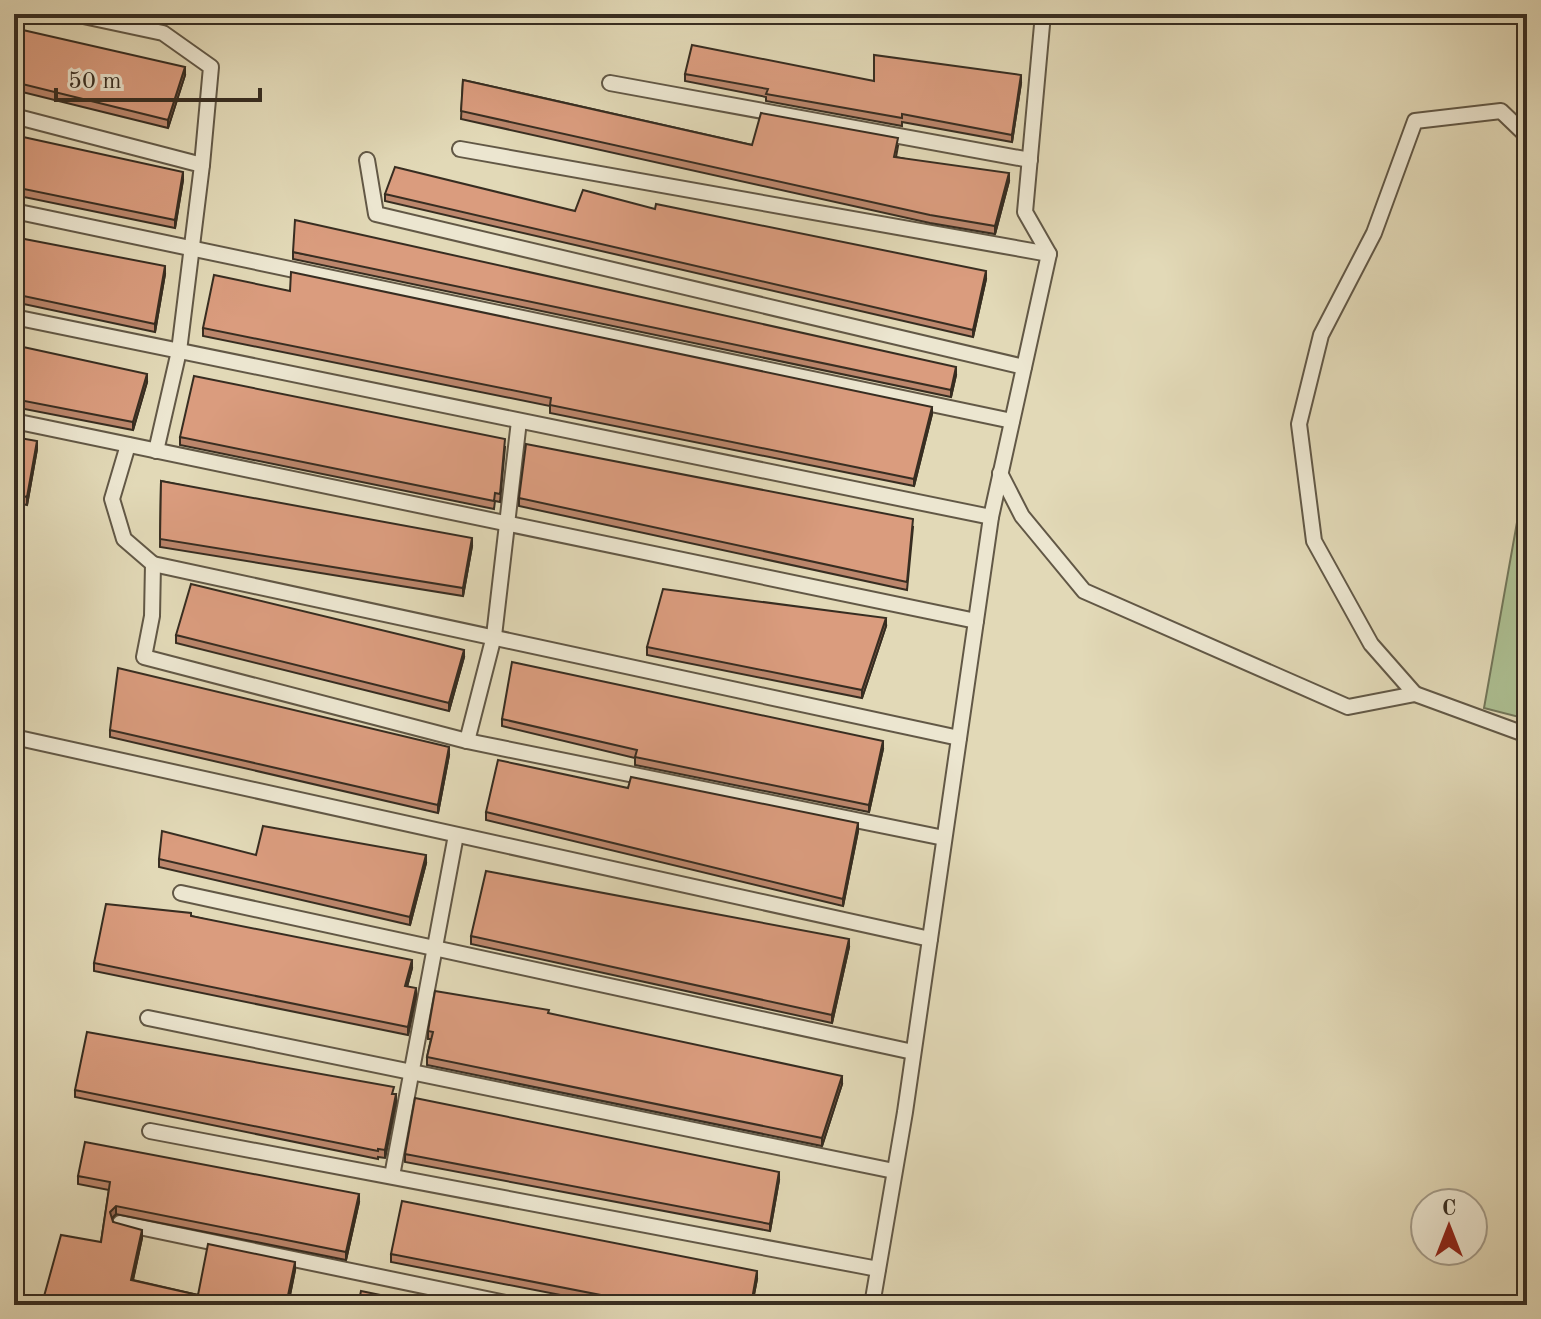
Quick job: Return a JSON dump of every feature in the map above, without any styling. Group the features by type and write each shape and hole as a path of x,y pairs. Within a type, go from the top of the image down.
{"lane":[{"path":"74,14 163,33 211,67 179,351 156,451"},
{"path":"872,1305 913,1052 991,517 1049,254 1025,212 1043,14"},
{"path":"610,83 1030,160"},
{"path":"1527,136 1501,111 1415,121 1374,233 1321,335 1299,424 1314,541 1371,644 1415,694 1527,735"},
{"path":"14,116 202,165"},
{"path":"460,149 1049,254"},
{"path":"367,160 376,214 1024,367"},
{"path":"14,211 1012,421"},
{"path":"14,317 991,517"},
{"path":"14,421 976,621"},
{"path":"467,741 494,636 519,421"},
{"path":"128,445 112,499 124,539 153,564 959,738"},
{"path":"1000,473 1022,516 1084,591 1348,707 1415,694"},
{"path":"153,564 152,616 144,657 467,741 944,838"},
{"path":"14,737 930,939"},
{"path":"392,1176 456,835"},
{"path":"181,893 913,1052"},
{"path":"148,1018 894,1171"},
{"path":"150,1131 878,1269"},
{"path":"120,1223 515,1305"}],"green space":[{"path":"1527,466 1527,719 1484,708"}],"building":[{"path":"14,28 185,67 168,120 14,82"},
{"path":"692,45 874,81 874,55 1021,75 1012,135 902,114 902,118 766,94 768,89 685,74"},
{"path":"463,80 752,145 761,113 898,138 894,157 1009,173 995,226 930,215 461,111"},
{"path":"14,135 183,172 175,220 14,187"},
{"path":"395,167 575,211 583,190 655,209 656,204 986,271 973,330 385,194"},
{"path":"295,220 956,367 951,390 293,252"},
{"path":"14,237 165,266 155,324 14,294"},
{"path":"291,272 932,407 914,479 550,405 551,398 203,328 214,275 290,291"},
{"path":"14,345 147,374 133,422 14,399"},
{"path":"194,376 505,439 500,494 495,493 494,501 180,437"},
{"path":"14,437 37,441 27,497 14,494"},
{"path":"526,444 913,519 907,582 519,498"},
{"path":"161,481 472,538 463,588 160,539"},
{"path":"191,584 464,650 449,703 176,635"},
{"path":"663,589 886,618 862,690 647,647"},
{"path":"512,662 883,741 869,805 635,757 637,750 502,719"},
{"path":"118,668 449,747 438,805 110,730"},
{"path":"498,760 628,788 631,777 858,823 843,899 486,812"},
{"path":"263,826 426,855 410,917 159,859 162,831 256,855"},
{"path":"486,871 849,939 832,1015 471,936"},
{"path":"106,904 191,913 191,916 412,960 405,986 416,988 408,1027 94,963"},
{"path":"435,991 549,1010 548,1013 842,1076 822,1138 427,1057 433,1032 428,1031"},
{"path":"87,1032 394,1087 392,1094 396,1094 385,1150 75,1090"},
{"path":"415,1098 779,1172 770,1224 405,1154"},
{"path":"85,1142 359,1194 346,1252 116,1206 110,1212 113,1222 142,1230 131,1280 198,1295 208,1244 295,1262 286,1305 68,1305 43,1300 61,1235 101,1242 110,1182 78,1176"},
{"path":"402,1201 757,1271 751,1305 652,1305 391,1254"},
{"path":"361,1291 429,1305 358,1305"}]}
